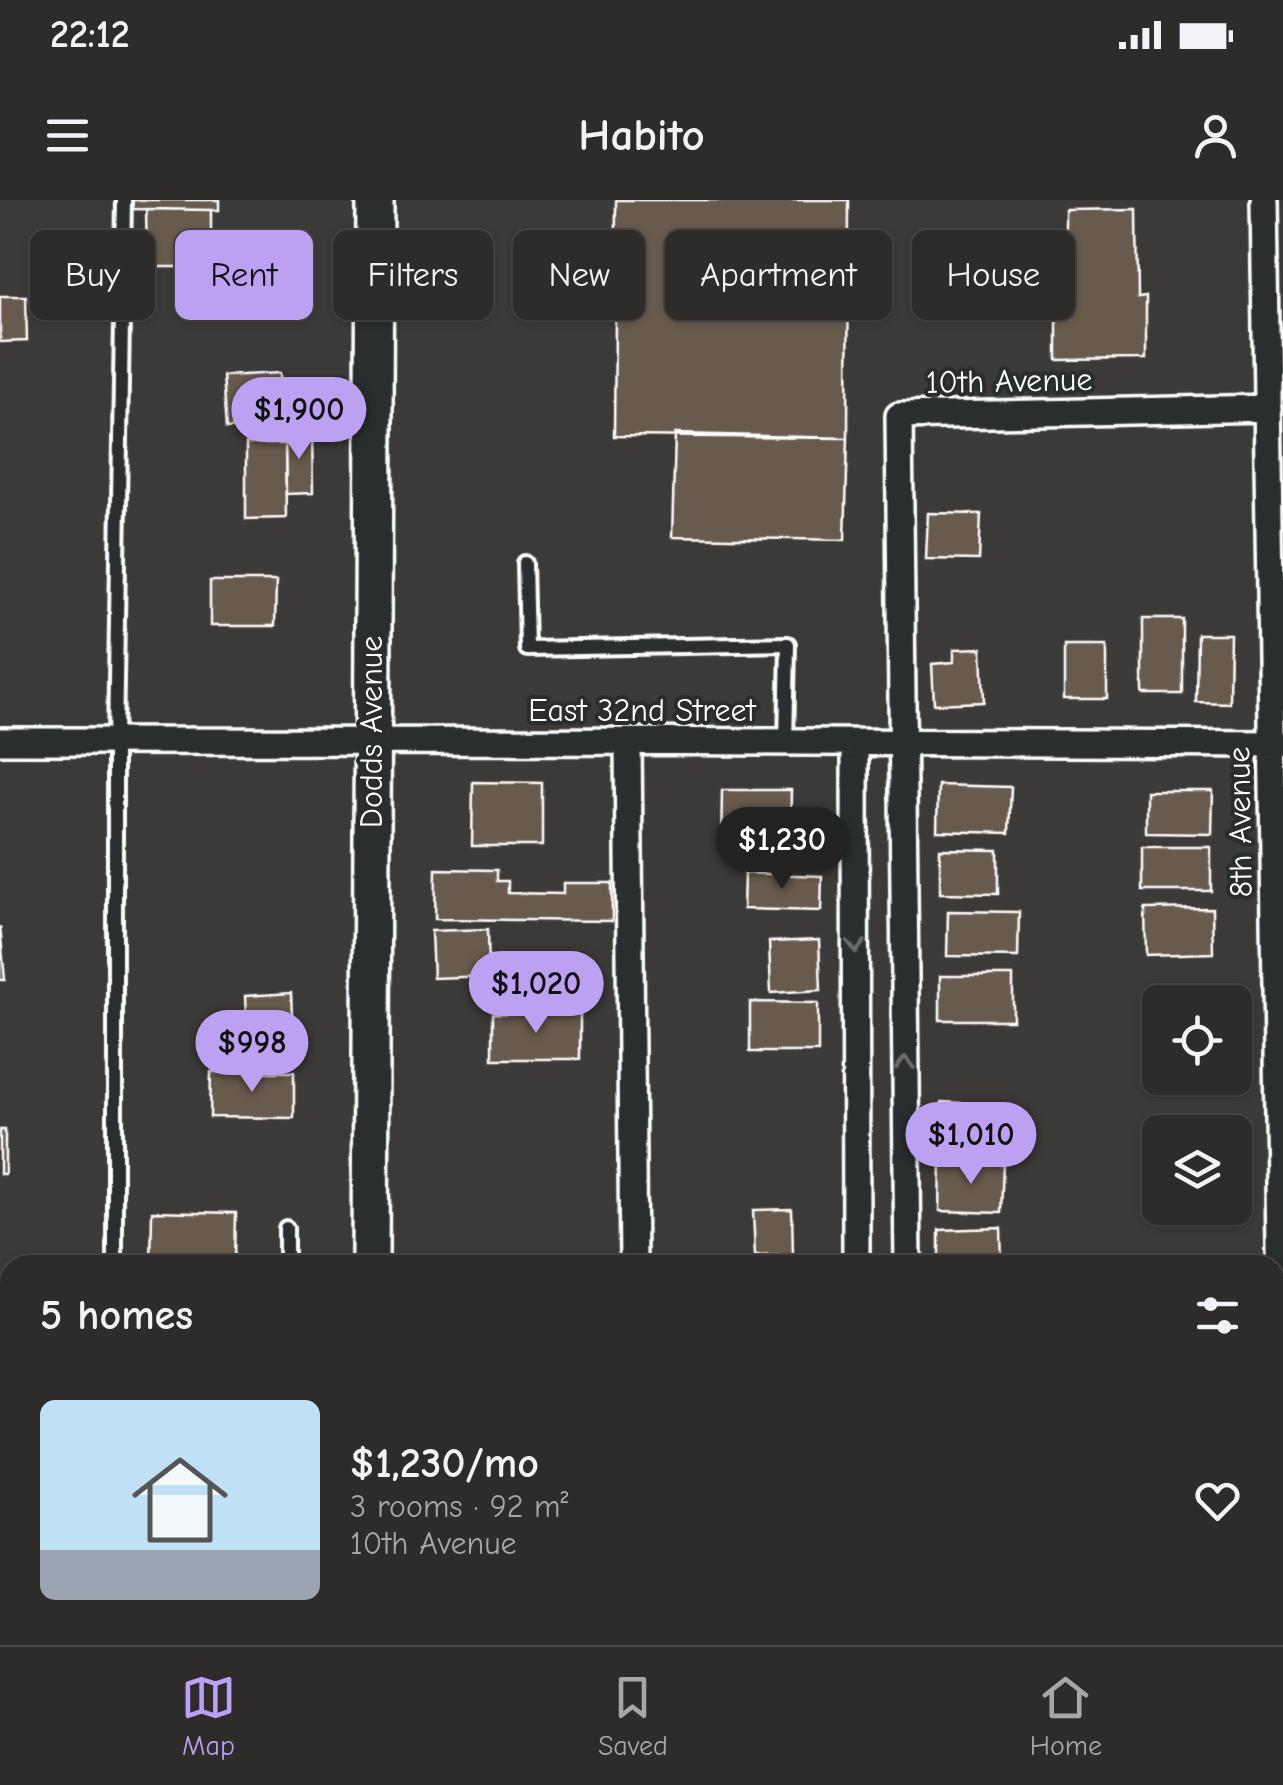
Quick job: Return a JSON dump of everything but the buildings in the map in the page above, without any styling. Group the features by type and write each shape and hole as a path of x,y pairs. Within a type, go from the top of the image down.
{"street":[{"name":"Dodds Avenue","path":"370,1255 375,200"},
{"name":"8th Avenue","path":"1264,200 1277,744 1279,1255"},
{"name":"10th Avenue","path":"900,744 899,416 1268,408"},
{"name":"East 32nd Street","path":"0,741 1277,744"},
{"path":"628,743 634,1255"},
{"path":"855,743 856,1255"},
{"path":"900,744 908,1255"}],"lane":[{"path":"115,1255 115,741 124,200"},
{"path":"525,562 527,649 788,644 786,744"},
{"path":"286,1228 286,1255"}]}
